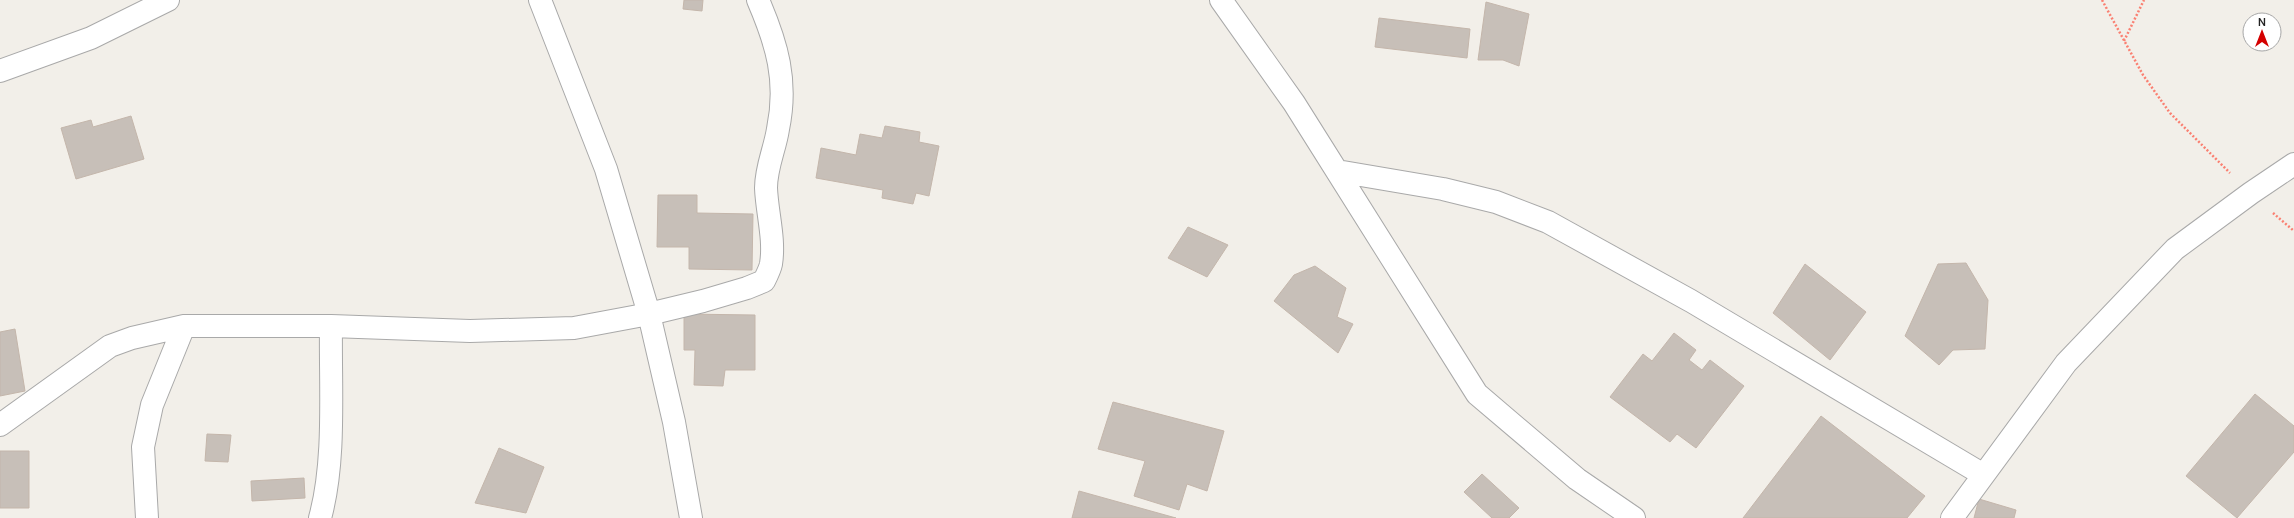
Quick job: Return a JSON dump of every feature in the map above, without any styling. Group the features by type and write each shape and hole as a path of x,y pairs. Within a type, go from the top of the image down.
{"street":[{"path":"0,71 91,38 168,0"},
{"path":"540,0 606,169 649,314 674,422 691,518"},
{"path":"0,425 110,346 132,338 184,326 331,326 470,330 574,328 649,314 747,288 764,281 771,264 766,188 767,168 778,130 783,98 780,65 769,25 758,0"},
{"path":"1221,0 1294,103 1476,394 1577,479 1634,518"},
{"path":"1952,518 1982,474 2072,358 2175,249 2251,193 2294,164"},
{"path":"1337,171 1443,189 1496,202 1548,222 1691,301 1982,474"},
{"path":"147,518 143,447 152,405 184,326"},
{"path":"320,518 326,494 329,456 331,326"}],"path":[{"path":"2102,0 2143,75 2170,113 2251,193"},
{"path":"2124,42 2144,0"}],"building":[{"path":"684,0 703,0 702,11 683,9"},
{"path":"1486,2 1529,14 1519,66 1503,60 1478,60"},
{"path":"1379,18 1470,29 1467,58 1375,47"},
{"path":"131,116 144,159 76,179 61,128 91,120 93,127"},
{"path":"885,126 920,132 919,142 939,146 929,196 916,193 913,204 882,198 883,190 816,178 821,148 856,155 860,134 882,138"},
{"path":"658,195 697,195 697,213 753,214 752,270 689,269 689,247 657,247"},
{"path":"1188,227 1228,245 1207,277 1168,258"},
{"path":"1966,263 1988,300 1985,349 1953,350 1939,365 1905,336 1938,264"},
{"path":"1805,264 1866,312 1830,360 1773,313"},
{"path":"1315,266 1346,288 1337,317 1353,324 1338,353 1274,301 1294,275"},
{"path":"684,314 755,315 755,370 725,370 723,386 694,385 695,350 684,350"},
{"path":"15,329 25,391 0,396 0,332"},
{"path":"1674,333 1696,350 1689,360 1702,370 1710,360 1744,386 1696,448 1677,434 1670,442 1610,397 1643,354 1652,361"},
{"path":"2255,394 2294,426 2294,452 2237,518 2186,476"},
{"path":"1113,402 1224,431 1207,491 1187,484 1179,510 1134,496 1145,461 1098,449"},
{"path":"1821,416 1925,496 1907,518 1743,518"},
{"path":"207,434 231,435 228,462 205,461"},
{"path":"499,448 544,467 526,513 475,503"},
{"path":"0,451 29,451 29,508 0,508"},
{"path":"1482,474 1519,508 1509,518 1492,518 1464,492"},
{"path":"304,478 305,498 252,501 251,481"},
{"path":"1079,491 1176,518 1072,518"},
{"path":"1979,499 2016,510 2014,518 1974,518"}]}
